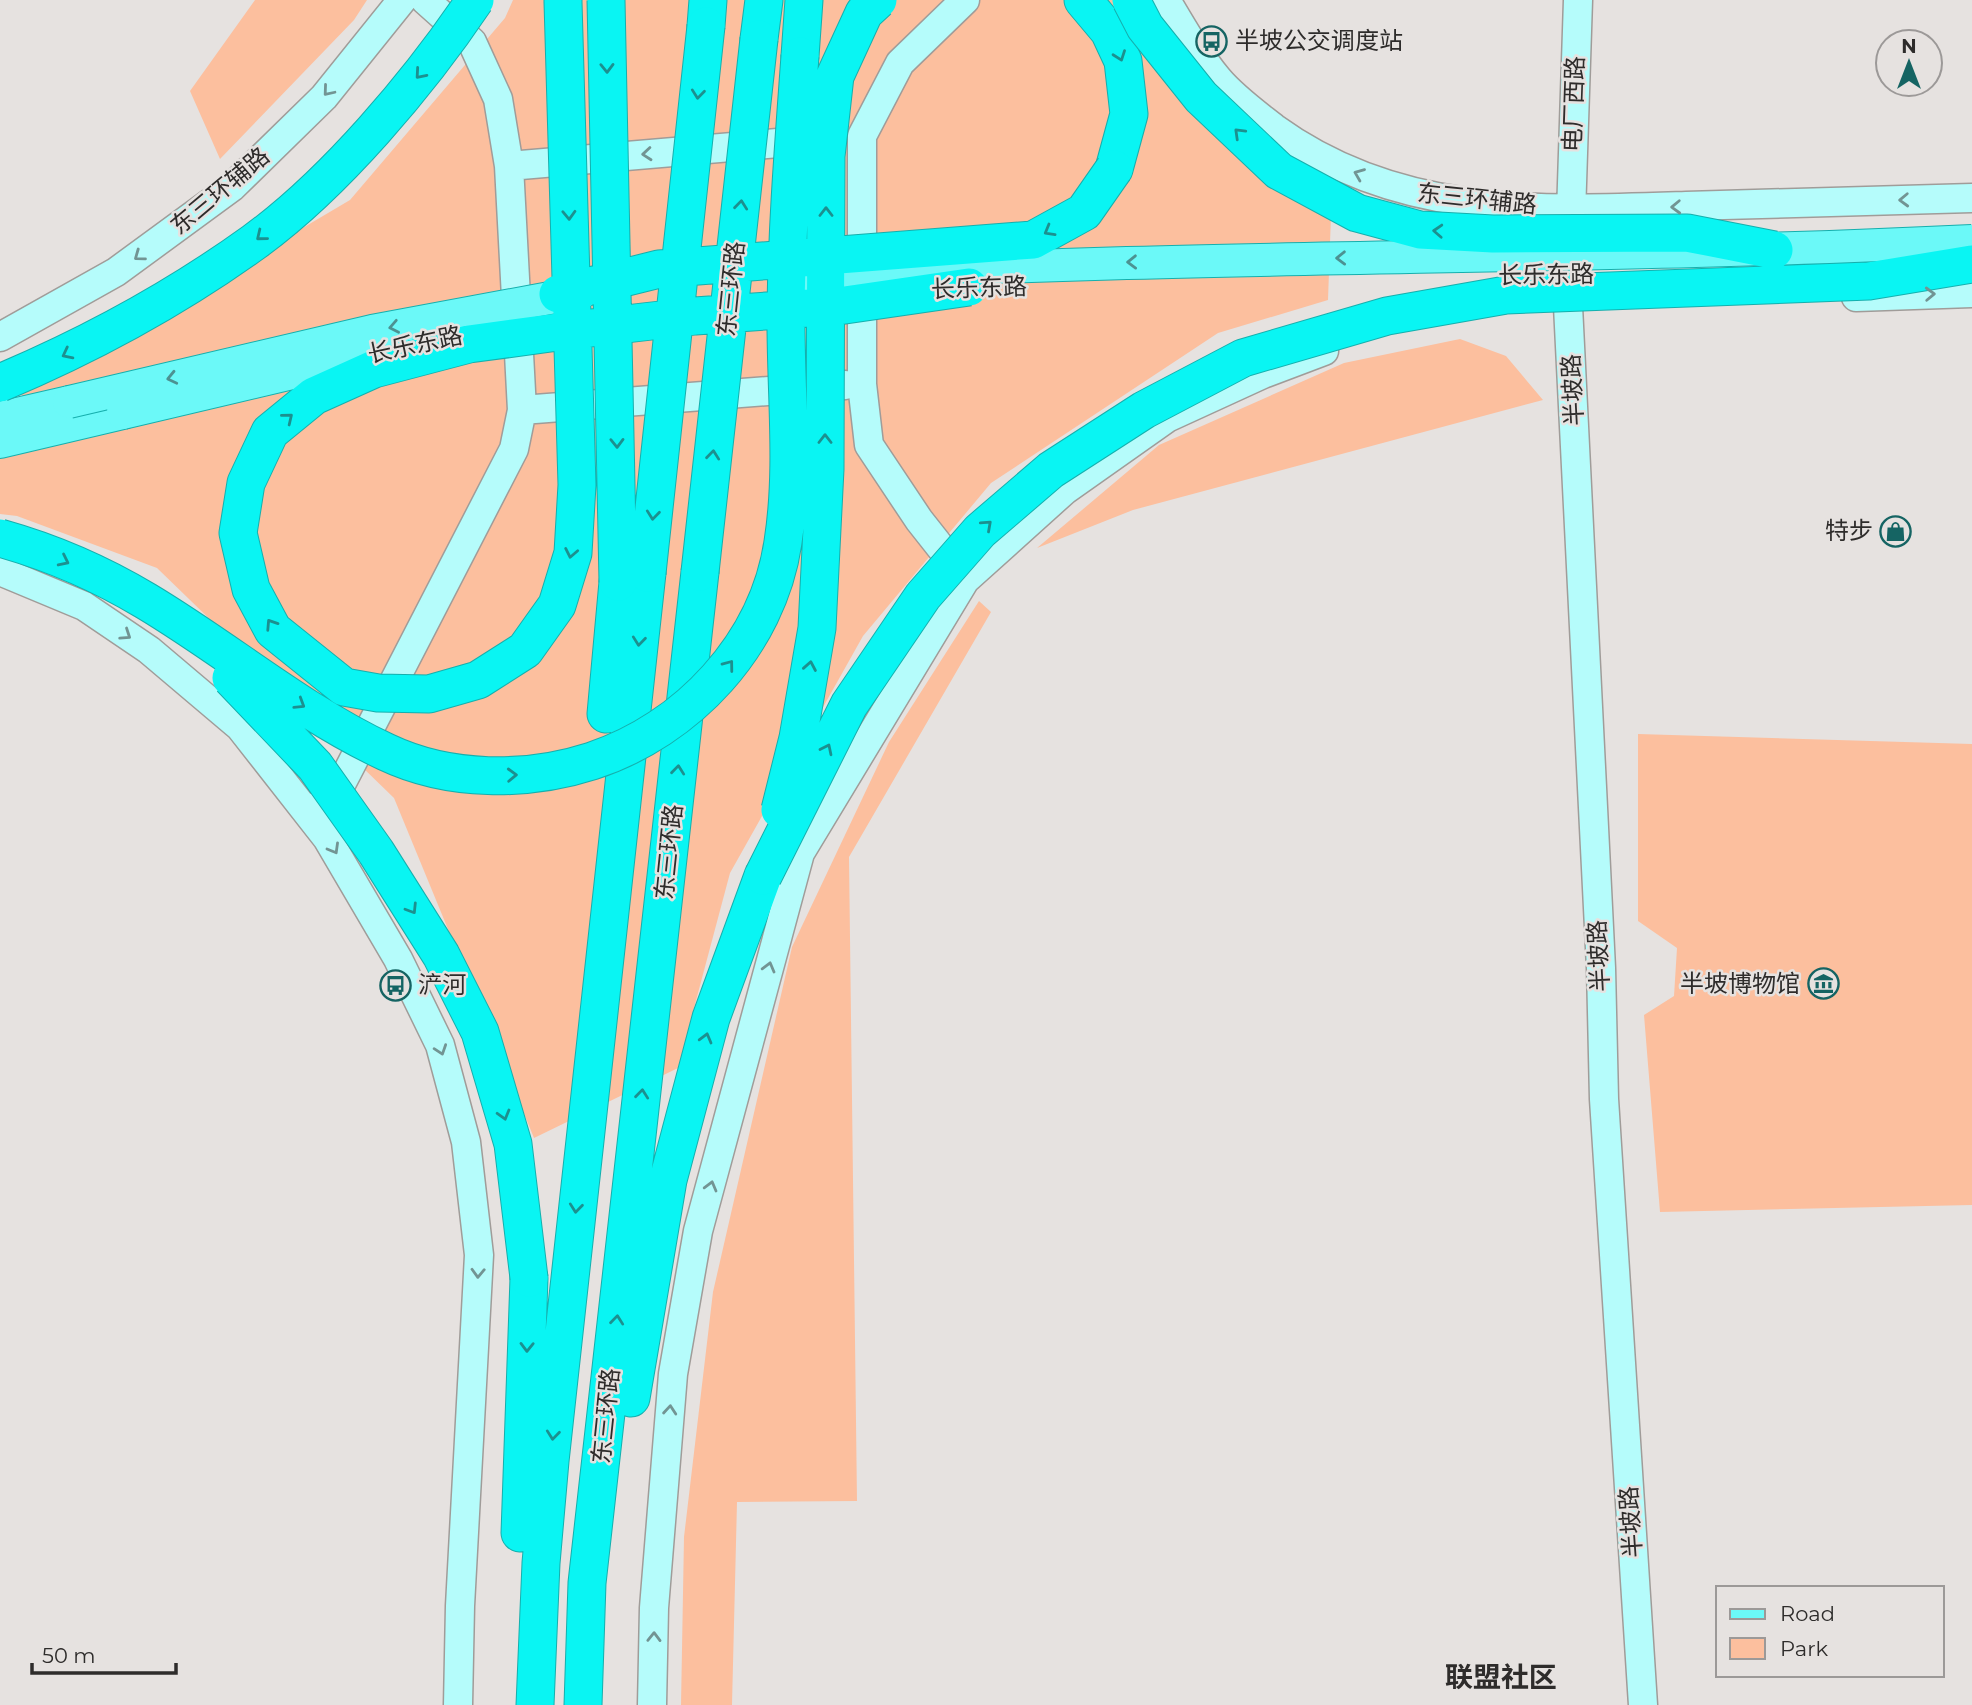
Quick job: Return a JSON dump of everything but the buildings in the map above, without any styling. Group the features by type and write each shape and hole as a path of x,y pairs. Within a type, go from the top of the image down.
{"highway":[{"path":"0,383 61,357 162,304 256,241 321,186 443,47 475,0"},
{"path":"563,0 572,307 572,321 572,334 577,485 573,553 557,605 524,650 478,680 429,694 378,693 344,687 273,630 251,589 239,533 246,483 270,432 314,396 374,369 469,344 565,331 578,329 695,316 838,306 969,287"},
{"path":"606,0 633,578"},
{"name":"东三环路","path":"583,1705 587,1583 764,0"},
{"path":"0,538 44,551 144,600 323,719 389,754 449,771 510,777 565,769 610,755 656,732 714,685 742,647 760,612 783,545 789,466 786,279 804,0"},
{"path":"587,1583 617,1480 668,1180 711,1018 763,876 798,738 817,628 825,469 826,156 835,76 864,13 878,0"},
{"path":"558,294 659,269 1033,240 1084,212 1114,169 1129,114 1124,61 1109,32 1083,0"},
{"path":"1131,0 1145,27 1201,97 1279,171 1357,213 1420,230 1493,234 1687,233 1774,250"},
{"path":"633,578 707,13"},
{"path":"763,876 849,705 923,596 980,531 1051,470 1144,410 1243,358 1387,316 1506,295 1869,281 1972,263"},
{"name":"东三环路","path":"535,1705 544,1525 581,1165 571,1095 633,578"},
{"path":"144,600 242,688 314,766 376,852 441,954 480,1032 513,1144 529,1278 513,1705"}],"main road":[{"name":"东三环辅路","path":"0,337 116,272 232,187 324,97 402,0"},
{"path":"307,813 336,794 514,449 522,410 509,166 498,99 471,42 425,0"},
{"path":"965,0 900,63 862,136 862,384 869,445 919,520 965,580"},
{"name":"东三环辅路","path":"1166,0 1219,81 1259,116 1316,156 1419,196 1492,206 1570,208 1972,198"},
{"name":"电厂西路","path":"1570,208 1578,0"},
{"path":"509,166 862,136"},
{"name":"半坡路","path":"1570,208 1567,306 1573,364 1601,968 1604,1099 1643,1705"},
{"name":"长乐东路","path":"0,418 372,331 558,294 653,284 980,266 1774,250 1972,241"},
{"name":"长乐东路","path":"0,442 391,350 531,323 654,308 969,287 1972,263"},
{"path":"652,1705 654,1608 673,1374 698,1231 800,853 965,580 1065,490 1167,418 1243,383 1316,354 1410,324 1494,311 1567,306 1972,293"},
{"path":"522,410 862,384"},
{"path":"0,571 84,606 149,650 240,727 327,838 391,948 435,1034 466,1142 479,1255 458,1705"}],"green space":[{"path":"255,0 367,0 354,20 220,159 190,91"},
{"path":"513,0 1124,0 1331,215 1328,300 1218,333 991,483 863,636 730,873 678,1068 534,1138 394,798 157,568 17,516 0,514 0,451 33,443 22,394 350,200 505,18"},
{"path":"1460,339 1506,356 1543,400 1133,510 1037,548 1159,445 1344,363"},
{"path":"979,601 991,612 849,857 857,1501 737,1502 732,1705 681,1705 684,1537 713,1292 792,947 889,742"},
{"name":"半坡博物馆","path":"1638,734 1972,744 1972,1205 1660,1212 1644,1015 1674,996 1677,948 1638,921"}],"place":[{"name":"半坡公交调度站","path":"1212,41"},
{"name":"特步","path":"1896,531"},
{"name":"半坡博物馆","path":"1823,984"},
{"name":"浐河","path":"395,985"}],"district":[{"name":"联盟社区","path":"1501,1677"}]}
